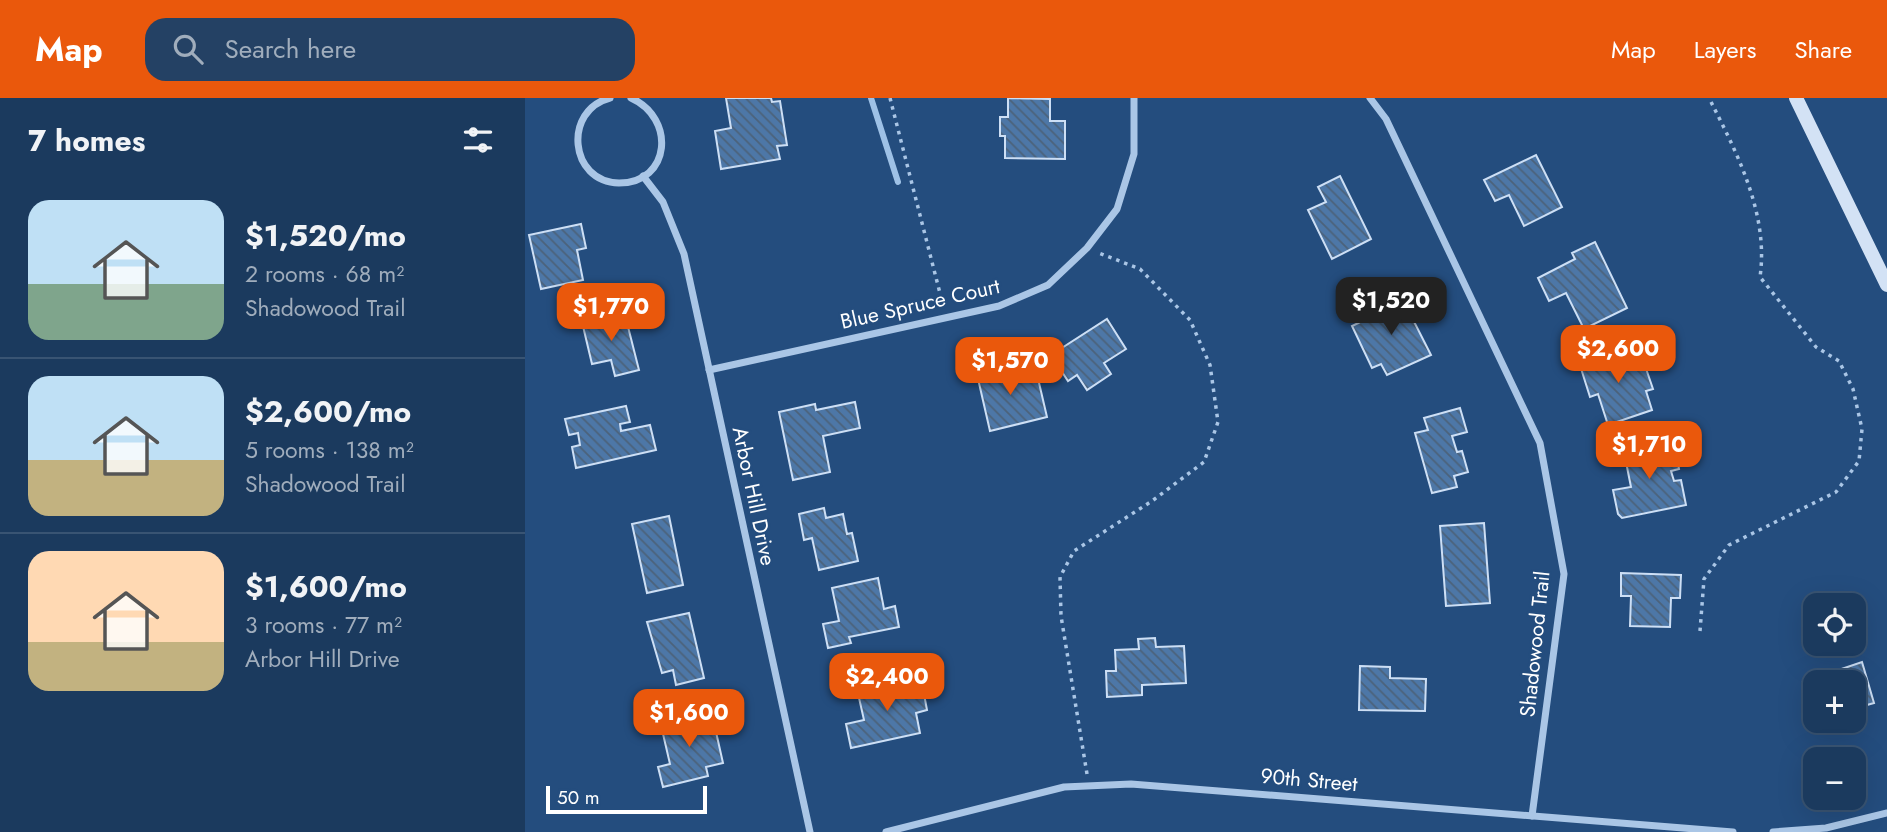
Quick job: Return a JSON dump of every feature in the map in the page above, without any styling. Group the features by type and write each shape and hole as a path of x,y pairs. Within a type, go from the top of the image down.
{"main road":[{"path":"1796,98 1887,285"}],"street":[{"path":"610,98 590,108 582,119 577,132 581,160 602,179 623,183 643,176 660,154 661,126 654,113 631,98"},
{"name":"Blue Spruce Court","path":"709,370 999,306 1048,285 1087,248 1117,209 1134,154 1134,98"},
{"name":"Shadowood Trail","path":"1370,98 1386,119 1540,443 1564,573 1532,816"},
{"name":"Arbor Hill Drive","path":"643,176 663,202 684,254 810,832"},
{"name":"90th Street","path":"886,832 1064,788 1145,785 1733,832"},
{"path":"1773,832 1826,828 1887,813"}],"path":[{"path":"890,98 946,317"},
{"path":"1700,631 1704,579 1728,545 1836,492 1860,461 1862,429 1853,389 1839,361 1816,347 1760,277 1764,250 1759,215 1709,98"},
{"path":"1087,248 1140,269 1190,320 1210,366 1218,422 1204,462 1152,501 1074,551 1060,577 1061,617 1089,786"}],"building":[{"path":"726,98 771,98 772,102 780,101 787,145 777,146 780,159 721,169 715,131 731,128"},
{"path":"1008,98 1050,99 1050,121 1065,121 1065,159 1005,158 1005,136 1000,136 1000,117 1008,117"},
{"path":"1536,155 1562,207 1524,226 1509,195 1495,201 1484,180"},
{"path":"1340,176 1371,239 1332,259 1308,210 1326,202 1318,187"},
{"path":"581,224 586,248 577,250 583,280 541,289 529,235"},
{"path":"1595,242 1627,308 1584,329 1566,293 1549,301 1538,278 1575,259 1572,253"},
{"path":"1401,296 1431,355 1387,375 1381,364 1372,368 1352,326 1373,316 1370,310"},
{"path":"624,311 639,370 615,376 611,360 592,364 582,322"},
{"path":"1107,319 1126,349 1104,363 1111,374 1087,390 1077,375 1068,381 1051,355"},
{"path":"1604,350 1607,362 1640,351 1653,389 1646,391 1652,410 1608,425 1598,394 1590,397 1578,359"},
{"path":"1000,364 1003,377 1036,370 1047,417 990,431 976,370"},
{"path":"855,402 860,428 823,436 830,472 793,480 779,412 815,404 816,410"},
{"path":"626,406 630,422 620,424 621,431 650,425 656,450 576,468 572,447 580,445 578,433 569,435 565,419"},
{"path":"1460,408 1467,432 1452,436 1457,452 1462,451 1468,472 1454,476 1457,487 1432,493 1415,433 1428,430 1424,418"},
{"path":"1660,440 1663,455 1676,452 1679,469 1671,471 1674,481 1681,480 1686,505 1622,518 1618,514 1613,490 1631,487 1623,447"},
{"path":"824,508 826,518 843,514 847,534 852,533 858,561 819,570 812,538 804,540 799,514"},
{"path":"669,516 683,585 647,593 632,524"},
{"path":"1484,523 1490,603 1446,606 1440,526"},
{"path":"1621,573 1681,575 1680,598 1671,598 1670,627 1630,626 1631,596 1621,596"},
{"path":"878,578 884,609 895,606 899,627 849,637 851,643 828,648 823,624 839,621 832,588"},
{"path":"689,613 704,678 676,685 673,670 662,673 647,622"},
{"path":"1155,638 1156,647 1184,646 1186,683 1142,685 1142,695 1107,697 1106,671 1116,671 1115,650 1139,649 1138,639"},
{"path":"1862,662 1864,670 1838,670"},
{"path":"1360,666 1390,667 1390,678 1426,679 1425,711 1359,710"},
{"path":"1866,676 1874,703 1866,705"},
{"path":"909,677 913,696 924,694 927,710 916,713 920,733 851,748 846,724 864,720 857,689"},
{"path":"703,711 706,725 714,723 723,763 706,767 708,776 663,787 658,767 670,764 660,721"}],"waterway":[{"path":"871,98 898,182"}]}
